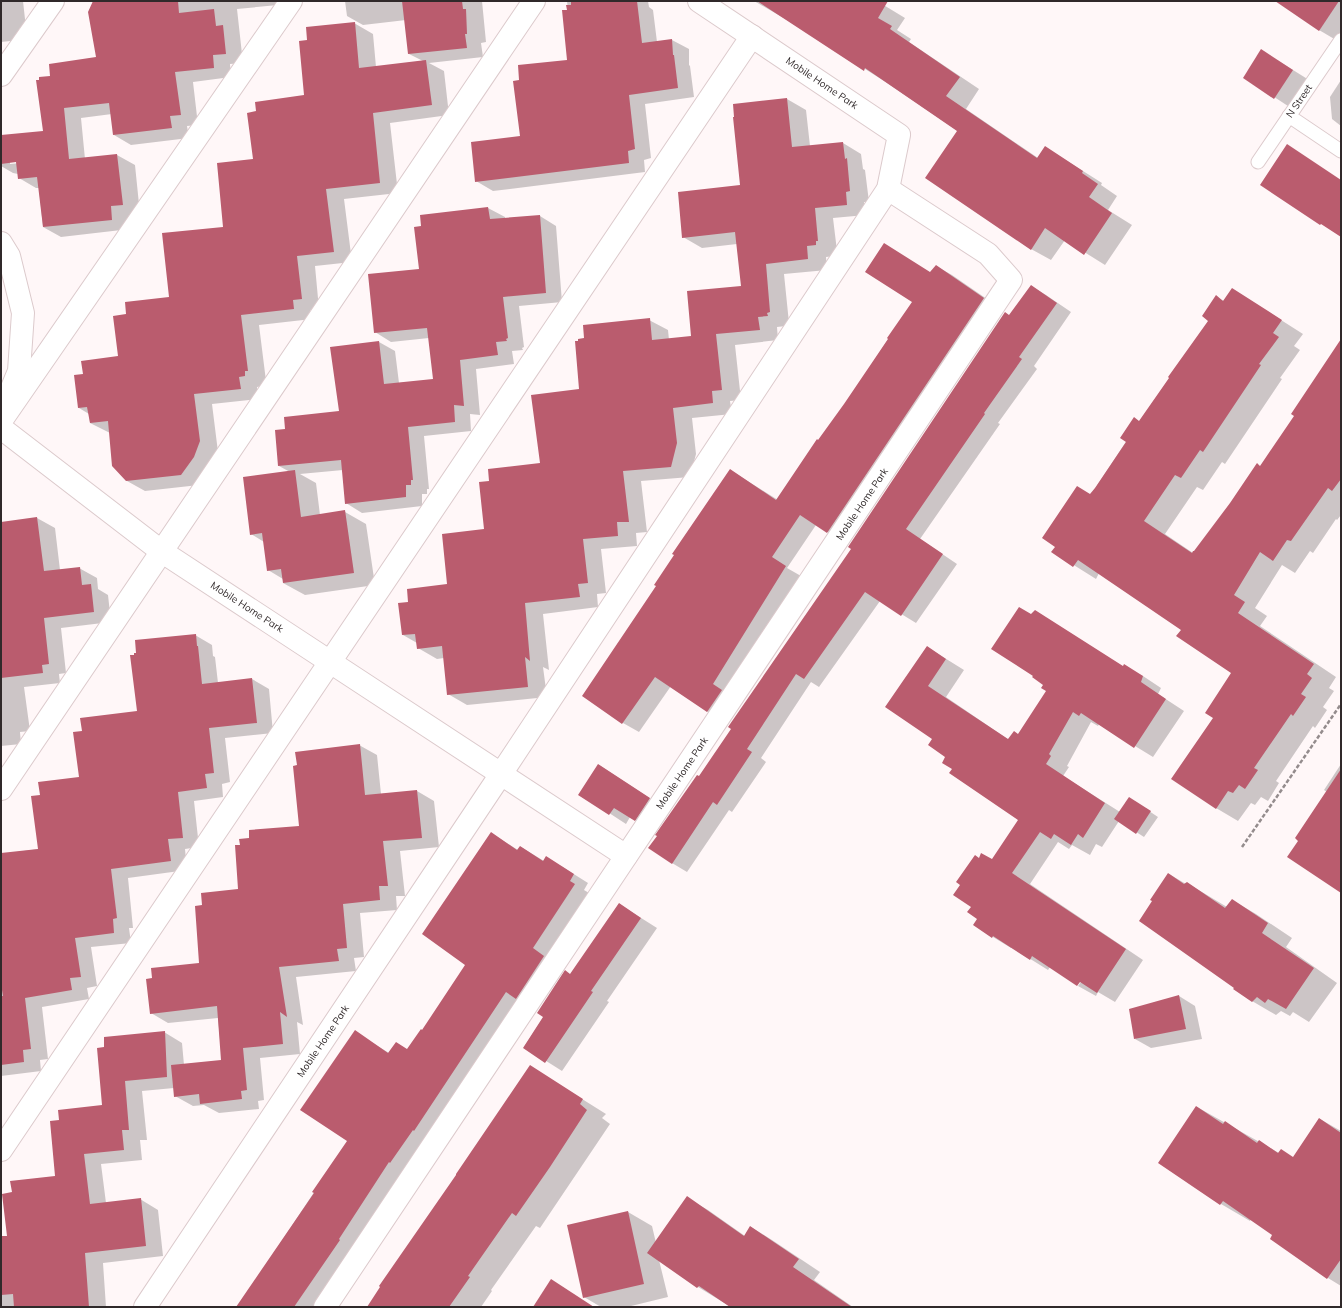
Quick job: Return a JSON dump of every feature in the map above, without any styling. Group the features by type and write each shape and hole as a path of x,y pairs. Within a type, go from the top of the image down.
{"street":[{"path":"1,75 53,1"},
{"path":"1,420 291,1"},
{"path":"1,789 534,1"},
{"name":"Mobile Home Park","path":"145,1307 502,774 888,189 899,135 699,1"},
{"path":"1,1150 752,36"},
{"name":"Mobile Home Park","path":"324,1307 1012,280 988,254 888,189"},
{"path":"1,243 9,256 23,313 19,371 1,416"},
{"name":"Mobile Home Park","path":"1,428 161,551 626,856"}],"lane":[{"name":"N Street","path":"1258,162 1341,40"},
{"path":"1289,116 1341,151"}],"path":[{"path":"1242,847 1341,704"}],"building":[{"path":"93,1 178,1 179,13 214,9 216,26 223,25 226,54 213,55 214,68 175,72 181,115 170,116 172,128 113,135 109,103 64,108 69,159 117,154 123,205 111,206 112,220 43,227 37,177 18,179 16,162 1,164 1,135 43,131 36,80 39,80 39,77 50,76 49,64 96,57 88,12"},
{"path":"402,1 462,1 463,9 466,9 467,34 465,34 467,48 408,54"},
{"path":"571,1 637,1 642,43 672,39 678,88 629,95 635,149 628,151 629,163 475,182 471,142 520,136 513,81 519,80 518,65 567,60 562,10 567,10 566,5 571,5"},
{"path":"757,1 888,1 878,18 892,26 890,29 960,77 946,96 1037,158 1045,146 1083,171 1082,173 1098,184 1089,197 1112,213 1084,255 1045,228 1031,250 925,178 957,131 865,68 864,71"},
{"path":"1275,1 1339,1 1319,31"},
{"path":"355,22 359,68 426,60 432,105 373,113 380,183 326,189 334,252 297,256 302,299 293,300 294,309 241,315 248,371 245,371 245,376 239,377 241,389 194,394 200,441 194,457 181,475 126,481 112,466 108,421 90,423 87,407 78,408 74,375 83,374 81,361 118,356 113,316 126,314 125,302 169,297 162,233 223,227 217,163 253,159 247,113 256,111 255,102 304,95 299,41 307,40 306,27"},
{"path":"1261,49 1293,70 1274,99 1243,78"},
{"path":"787,98 792,147 843,142 845,159 847,158 850,191 846,192 847,205 815,208 818,241 816,241 816,245 807,246 808,259 766,264 770,312 767,313 768,316 758,317 760,330 716,334 722,390 712,391 713,403 673,408 677,443 671,467 623,471 629,522 617,522 618,536 583,539 588,583 578,584 580,597 525,603 530,661 525,657 528,687 447,695 442,646 417,649 415,634 402,635 398,603 408,602 407,589 447,584 442,534 484,529 479,482 489,481 488,469 540,463 531,395 579,389 575,341 584,338 583,325 650,318 652,340 691,336 687,291 741,286 735,232 682,238 678,192 740,185 733,104"},
{"path":"1287,144 1341,180 1341,237 1321,224 1320,225 1260,185"},
{"path":"488,207 490,219 540,215 546,293 503,297 508,338 506,339 507,341 496,342 498,355 460,360 464,406 454,405 455,422 408,427 413,480 411,480 411,485 406,485 406,497 345,504 341,460 278,466 275,430 285,429 284,417 339,411 330,347 379,341 384,384 433,379 427,328 374,333 368,274 419,269 414,227 421,226 420,215"},
{"path":"884,243 930,272 936,265 984,298 827,533 800,515 772,557 786,566 713,684 722,690 707,712 655,677 622,724 582,696 656,586 654,585 674,555 672,554 730,469 776,500 817,439 818,440 844,404 912,302 865,272"},
{"path":"1031,285 1057,303 1019,357 1022,359 906,529 943,554 901,616 865,592 804,679 796,674 747,749 752,752 717,805 713,802 672,864 648,848 657,836 655,835 697,775 699,776 731,729 728,727 851,549 848,547 1005,312 1009,315"},
{"path":"1232,288 1282,320 1273,333 1279,337 1259,364 1261,365 1203,452 1200,450 1181,478 1175,475 1144,521 1192,553 1230,503 1257,463 1260,466 1294,416 1291,414 1341,339 1341,479 1332,491 1328,488 1291,541 1287,540 1273,561 1260,552 1234,595 1245,602 1238,613 1314,664 1307,674 1312,678 1301,694 1306,697 1293,716 1291,714 1254,768 1258,770 1245,789 1239,785 1233,793 1228,791 1216,809 1171,779 1213,718 1205,713 1231,673 1176,636 1181,630 1078,560 1073,567 1051,552 1055,547 1042,538 1077,486 1090,494 1095,488 1126,442 1120,438 1134,417 1139,421 1208,321 1202,316 1216,295 1223,301"},
{"path":"295,470 301,517 345,510 354,573 283,583 281,569 267,571 262,533 250,535 243,477"},
{"path":"37,517 44,571 80,567 82,585 91,584 94,612 44,618 49,664 42,665 43,673 1,678 1,522"},
{"path":"1019,607 1031,614 1035,610 1123,666 1124,664 1143,676 1141,682 1166,699 1134,748 1081,713 1079,716 1073,712 1049,754 1051,756 1046,764 1105,803 1083,838 1078,834 1071,845 1054,834 1051,839 1040,832 1012,873 1126,949 1097,993 1080,982 1077,986 1032,956 1030,960 973,925 977,919 967,912 971,907 953,895 960,885 956,882 975,855 979,858 981,853 992,859 1018,820 949,773 952,769 942,763 945,757 928,745 932,739 885,707 927,646 946,659 928,686 1008,739 1014,731 1018,734 1046,691 1041,688 1043,685 1032,677 1033,676 991,649"},
{"path":"196,634 202,684 252,678 257,723 209,728 214,773 205,774 207,788 178,792 183,838 168,839 171,861 111,869 117,918 113,919 114,933 75,938 81,977 70,978 72,990 25,998 31,1049 23,1050 24,1062 1,1065 1,996 3,996 1,984 1,853 38,849 31,796 40,795 38,782 79,777 73,732 82,731 80,718 137,711 130,655 134,655 134,653 136,653 135,640"},
{"path":"360,744 365,795 417,790 422,838 383,841 388,886 379,886 380,900 343,904 347,948 337,949 339,961 279,967 287,1017 280,1012 283,1044 243,1048 247,1090 241,1091 242,1099 200,1104 199,1094 174,1097 171,1065 221,1060 217,1006 150,1014 146,979 152,978 151,968 199,963 195,906 202,905 201,893 238,889 235,845 240,845 239,839 249,838 249,830 299,826 293,766 297,765 295,752"},
{"path":"598,764 650,798 635,821 614,808 609,815 578,795"},
{"path":"1341,769 1341,893 1287,857 1298,841 1295,838"},
{"path":"1129,797 1151,811 1136,834 1114,819"},
{"path":"491,832 517,850 520,846 543,861 546,856 574,874 570,881 575,884 533,948 544,956 516,999 506,992 414,1131 413,1130 390,1163 389,1162 339,1239 340,1240 294,1307 236,1307 314,1193 312,1192 347,1141 300,1110 355,1030 388,1053 396,1042 407,1049 421,1029 422,1030 465,965 422,934"},
{"path":"1168,873 1184,884 1187,882 1225,908 1232,899 1268,923 1262,933 1314,968 1286,1009 1268,999 1265,1003 1257,997 1252,1002 1139,921 1152,901 1150,900"},
{"path":"619,903 641,918 591,991 593,992 545,1063 523,1048 543,1017 537,1013 565,970 570,974"},
{"path":"1179,995 1186,1029 1134,1039 1129,1009"},
{"path":"165,1031 167,1077 125,1081 129,1130 122,1130 124,1150 84,1154 90,1204 141,1198 146,1246 85,1253 89,1307 14,1307 13,1294 1,1295 1,1236 7,1236 2,1194 12,1192 10,1181 55,1176 50,1121 59,1120 58,1110 102,1105 97,1048 104,1047 104,1037"},
{"path":"530,1065 583,1099 580,1104 587,1110 550,1167 516,1216 512,1213 468,1276 470,1277 449,1307 367,1307 380,1287 379,1286"},
{"path":"1196,1106 1223,1124 1225,1121 1257,1143 1259,1140 1278,1153 1281,1149 1293,1157 1319,1118 1341,1133 1341,1259 1327,1279 1270,1239 1272,1235 1223,1201 1220,1205 1158,1163"},
{"path":"687,1196 744,1236 750,1226 799,1259 793,1267 852,1307 730,1307 699,1286 697,1288 647,1253"},
{"path":"628,1211 644,1284 583,1298 567,1225"},
{"path":"551,1279 594,1307 533,1307"}]}
